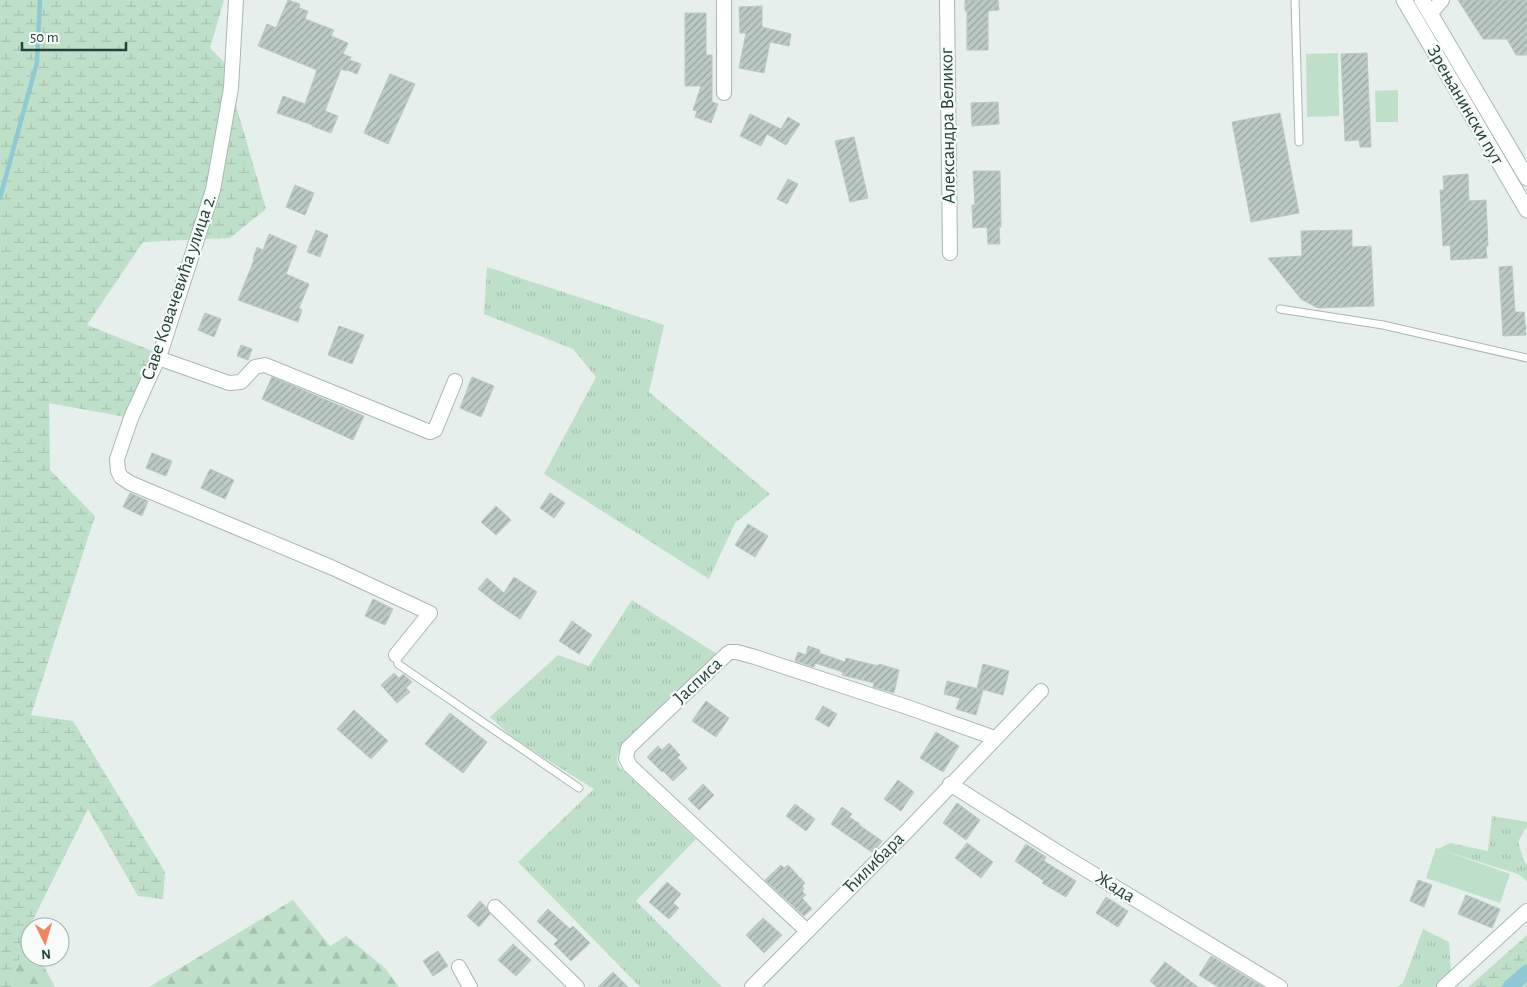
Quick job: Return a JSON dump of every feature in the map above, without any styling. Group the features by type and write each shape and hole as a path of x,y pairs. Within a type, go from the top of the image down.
{"main road":[{"name":"Зрењанински пут","path":"1404,0 1527,210"},
{"name":"Зрењанински пут","path":"1422,0 1527,178"}],"street":[{"name":"Саве Ковачевића улица 2.","path":"236,0 231,88 213,190 158,358 131,418 117,459 118,471 121,478 130,483 333,568 430,613 396,654"},
{"path":"724,0 724,93"},
{"name":"Александра Великог","path":"947,0 950,253"},
{"path":"1430,14 1442,0"},
{"path":"158,358 229,383 241,382 255,367 265,365 430,432 434,430 455,381"},
{"name":"Јасписа","path":"807,931 630,766 626,758 628,748 727,654 734,652 755,657 907,707 995,738"},
{"path":"995,738 1041,691"},
{"name":"Ћилибара","path":"752,987 995,738"},
{"name":"Жада","path":"950,784 1280,987"},
{"path":"495,907 577,987"},
{"path":"1444,987 1527,911"},
{"path":"459,967 470,987"}],"lane":[{"path":"1295,0 1299,142"},
{"path":"1280,309 1383,325 1527,358"},
{"path":"396,654 398,664 579,788"}],"green space":[{"path":"0,0 224,0 210,48 232,70 231,88 266,209 230,238 143,242 87,325 160,354 131,418 49,403 50,470 95,516 31,715 73,721 165,872 163,899 138,896 88,809 34,917 20,917 20,955 11,987 0,987"},
{"path":"1338,53 1339,116 1307,117 1306,54"},
{"path":"1398,90 1398,122 1376,122 1375,91"},
{"path":"487,267 664,325 649,392 770,494 735,523 709,579 544,474 596,377 573,349 484,314"},
{"path":"632,600 717,654 624,745 617,756 617,760 621,769 696,839 636,901 722,987 640,987 518,862 594,789 514,739 490,717 558,655 589,666"},
{"path":"1492,816 1527,822 1527,826 1518,842 1527,864 1527,881 1518,874 1438,849 1450,843 1488,851"},
{"path":"1436,848 1510,874 1500,903 1426,878"},
{"path":"293,900 330,946 346,936 385,968 399,987 149,987"},
{"path":"1423,929 1449,942 1451,971 1435,987 1397,987 1403,983"},
{"path":"1527,935 1527,987 1468,987 1472,984"},
{"path":"20,955 20,967 44,967 55,987 11,987"}],"building":[{"path":"288,0 300,4 299,8 308,11 305,19 334,30 331,36 348,43 343,54 351,57 350,60 361,64 357,74 341,69 325,111 338,116 331,133 277,113 283,96 305,104 317,70 258,46 267,24 276,28"},
{"path":"965,0 998,0 999,10 988,11 988,50 967,50 967,11 965,11"},
{"path":"1458,0 1527,0 1527,55 1516,55 1507,39 1483,39"},
{"path":"762,6 762,27 791,34 789,46 770,42 764,73 739,68 746,33 740,33 739,7"},
{"path":"685,13 706,13 706,55 712,55 712,102 718,104 711,123 695,117 697,111 693,110 701,86 685,86"},
{"path":"1367,53 1371,147 1360,147 1359,140 1345,141 1341,54"},
{"path":"390,74 415,84 388,144 364,133"},
{"path":"998,102 999,124 972,126 971,103"},
{"path":"1280,113 1299,213 1251,222 1232,122"},
{"path":"750,114 781,129 788,117 800,124 786,145 767,134 761,146 740,136"},
{"path":"854,137 868,198 850,202 835,141"},
{"path":"973,171 1000,171 1000,244 988,244 987,227 973,228 972,205 975,205"},
{"path":"1468,174 1469,201 1486,200 1487,258 1451,260 1450,245 1443,246 1440,190 1444,190 1443,176"},
{"path":"788,179 798,184 787,204 777,199"},
{"path":"295,185 314,193 305,215 286,207"},
{"path":"316,230 328,235 320,257 307,252"},
{"path":"1352,230 1352,247 1371,246 1374,306 1318,308 1301,299 1268,258 1302,256 1301,231"},
{"path":"269,234 297,246 286,274 309,284 299,308 302,310 298,322 238,300 254,260 257,247 263,250"},
{"path":"1512,266 1515,312 1524,312 1526,335 1503,336 1499,267"},
{"path":"205,313 221,319 214,337 198,330"},
{"path":"339,326 364,335 352,364 328,355"},
{"path":"241,345 252,349 248,360 237,356"},
{"path":"272,377 364,416 353,440 262,399"},
{"path":"472,377 494,386 481,417 460,408"},
{"path":"152,453 172,461 166,476 146,468"},
{"path":"210,469 234,480 225,499 201,488"},
{"path":"130,493 148,501 142,516 123,507"},
{"path":"550,493 565,503 554,518 540,508"},
{"path":"496,506 511,520 496,535 481,522"},
{"path":"748,524 768,536 755,557 735,545"},
{"path":"514,577 537,592 520,619 478,589 487,578 504,593"},
{"path":"373,599 393,609 385,625 365,616"},
{"path":"572,621 592,635 579,654 559,641"},
{"path":"808,646 820,650 819,653 845,662 846,658 899,670 894,693 873,687 874,683 842,675 843,672 815,663 814,667 795,661 798,652 806,655"},
{"path":"983,664 1009,671 1003,695 977,688"},
{"path":"394,673 399,678 403,674 412,682 406,688 410,692 397,703 381,685"},
{"path":"947,681 983,690 976,715 956,709 960,698 944,694"},
{"path":"706,701 729,718 716,737 692,721"},
{"path":"823,706 837,714 829,727 815,719"},
{"path":"354,710 388,741 371,759 337,729"},
{"path":"450,713 487,742 463,773 425,744"},
{"path":"936,732 959,746 943,772 920,758"},
{"path":"669,743 680,755 677,757 687,768 673,781 647,757 658,746 662,750"},
{"path":"898,780 914,792 901,811 884,799"},
{"path":"703,784 714,795 699,810 688,799"},
{"path":"957,803 980,820 966,840 943,823"},
{"path":"795,804 815,819 806,831 786,816"},
{"path":"842,807 852,814 849,817 882,841 873,853 831,824"},
{"path":"967,843 993,862 981,878 955,858"},
{"path":"1026,844 1046,857 1044,861 1076,881 1066,897 1042,883 1044,881 1015,861"},
{"path":"781,865 784,868 788,865 805,883 802,886 804,889 802,891 806,895 802,898 812,909 804,916 765,880"},
{"path":"1418,880 1432,885 1424,907 1410,901"},
{"path":"667,882 681,894 673,903 679,908 669,919 649,902"},
{"path":"1466,895 1500,909 1492,928 1458,914"},
{"path":"1106,897 1128,911 1118,927 1096,913"},
{"path":"480,901 490,914 479,927 467,916"},
{"path":"548,909 570,929 573,926 590,943 571,961 554,944 558,940 537,921"},
{"path":"763,918 782,935 764,953 746,935"},
{"path":"513,944 531,960 516,976 498,960"},
{"path":"438,951 448,966 433,976 423,961"},
{"path":"1211,956 1263,987 1218,987 1199,975"},
{"path":"1165,962 1198,987 1157,987 1150,981"},
{"path":"613,972 628,987 598,987"}],"waterway":[{"path":"0,198 37,62 40,0"},
{"path":"1510,987 1527,972"}]}
